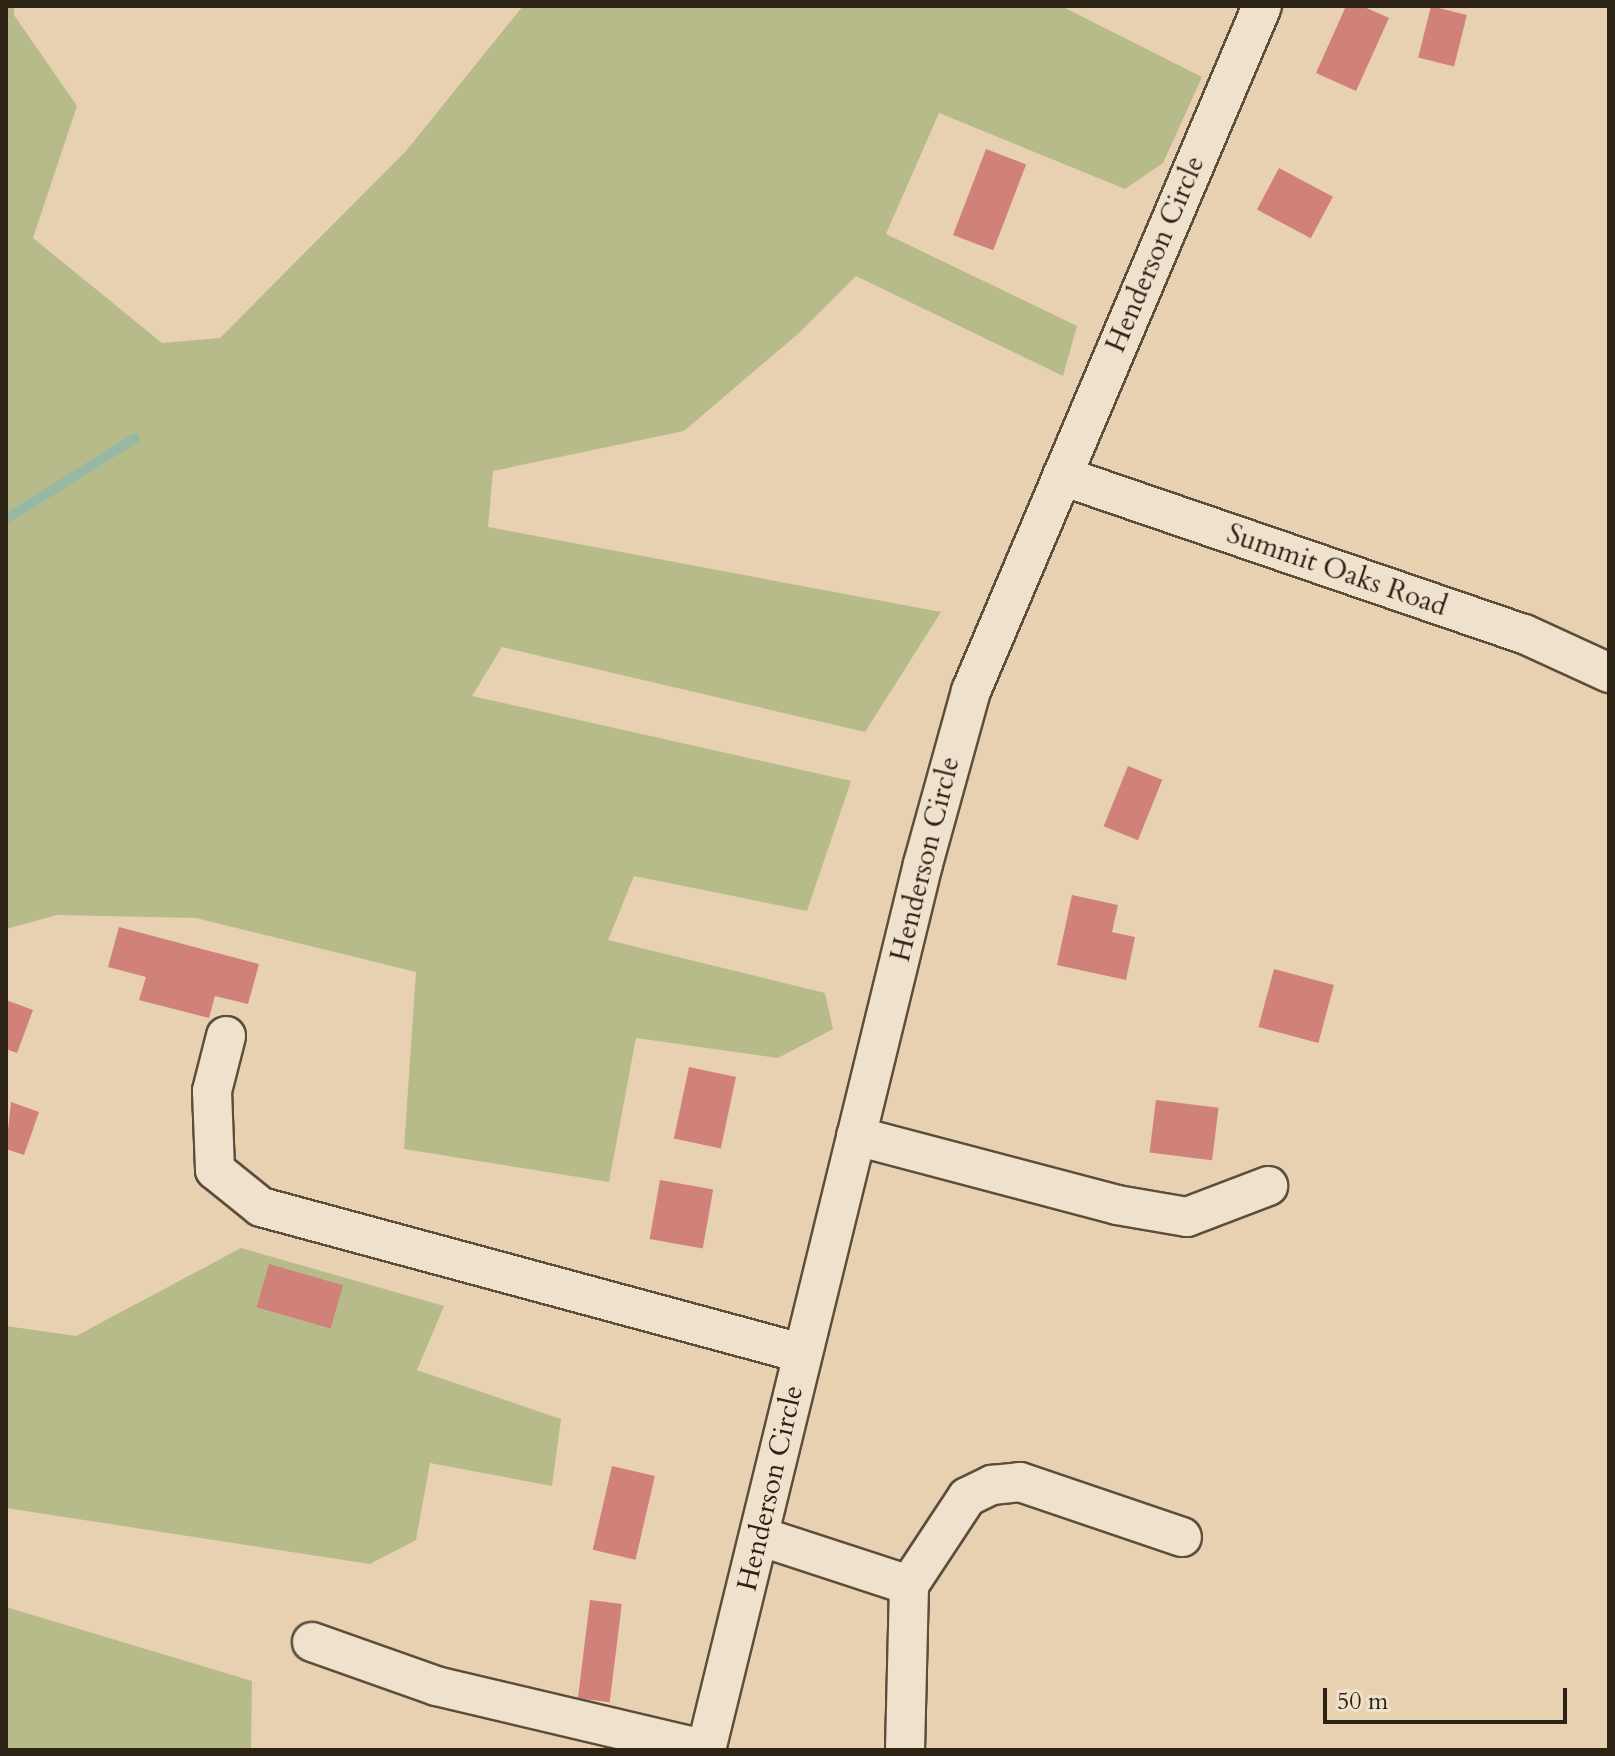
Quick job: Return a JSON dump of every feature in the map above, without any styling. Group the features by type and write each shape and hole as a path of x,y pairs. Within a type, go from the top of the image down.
{"street":[{"name":"Henderson Circle","path":"706,1750 801,1353 957,735 1062,476 1262,6"},
{"name":"Summit Oaks Road","path":"1062,476 1524,634 1609,673"},
{"path":"226,1036 212,1091 215,1170 261,1207 801,1353"},
{"path":"856,1136 1117,1205 1187,1217 1268,1186"},
{"path":"905,1750 909,1585 967,1497 992,1485 1020,1482 1182,1537"},
{"path":"759,1536 909,1585"},
{"path":"312,1642 436,1686 706,1750"}],"green space":[{"path":"6,6 14,6 14,15 77,106 33,238 162,343 220,338 406,151 523,6 1061,6 1202,77 1163,163 1125,189 939,113 886,234 1077,326 1063,376 856,276 799,333 684,431 493,471 488,527 941,612 865,732 502,647 472,696 851,781 807,911 634,876 608,940 825,993 833,1029 778,1058 636,1038 609,1182 404,1149 416,972 196,918 57,915 6,929"},
{"path":"241,1248 444,1306 417,1370 561,1419 552,1486 430,1463 416,1540 370,1564 6,1508 6,1326 76,1336"},
{"path":"6,1607 252,1681 251,1750 6,1750"}],"building":[{"path":"1346,6 1362,6 1389,18 1356,91 1316,73"},
{"path":"1431,6 1467,15 1454,66 1418,57"},
{"path":"986,149 1026,164 993,250 953,235"},
{"path":"1279,168 1333,197 1311,238 1257,209"},
{"path":"1128,766 1162,780 1138,840 1104,826"},
{"path":"1072,895 1118,905 1112,932 1135,937 1126,980 1057,965"},
{"path":"119,927 259,964 248,1004 215,996 209,1018 139,1000 146,977 108,967"},
{"path":"1274,969 1334,985 1318,1043 1258,1027"},
{"path":"6,1000 33,1010 17,1053 6,1049"},
{"path":"689,1067 736,1077 721,1148 674,1138"},
{"path":"1156,1100 1219,1108 1212,1160 1150,1153"},
{"path":"11,1102 39,1112 24,1155 6,1149"},
{"path":"660,1180 713,1189 703,1248 650,1239"},
{"path":"269,1264 343,1285 331,1328 257,1307"},
{"path":"612,1466 655,1476 636,1560 593,1550"},
{"path":"590,1600 622,1604 610,1702 578,1698"}],"waterway":[{"path":"6,519 135,438"}]}
